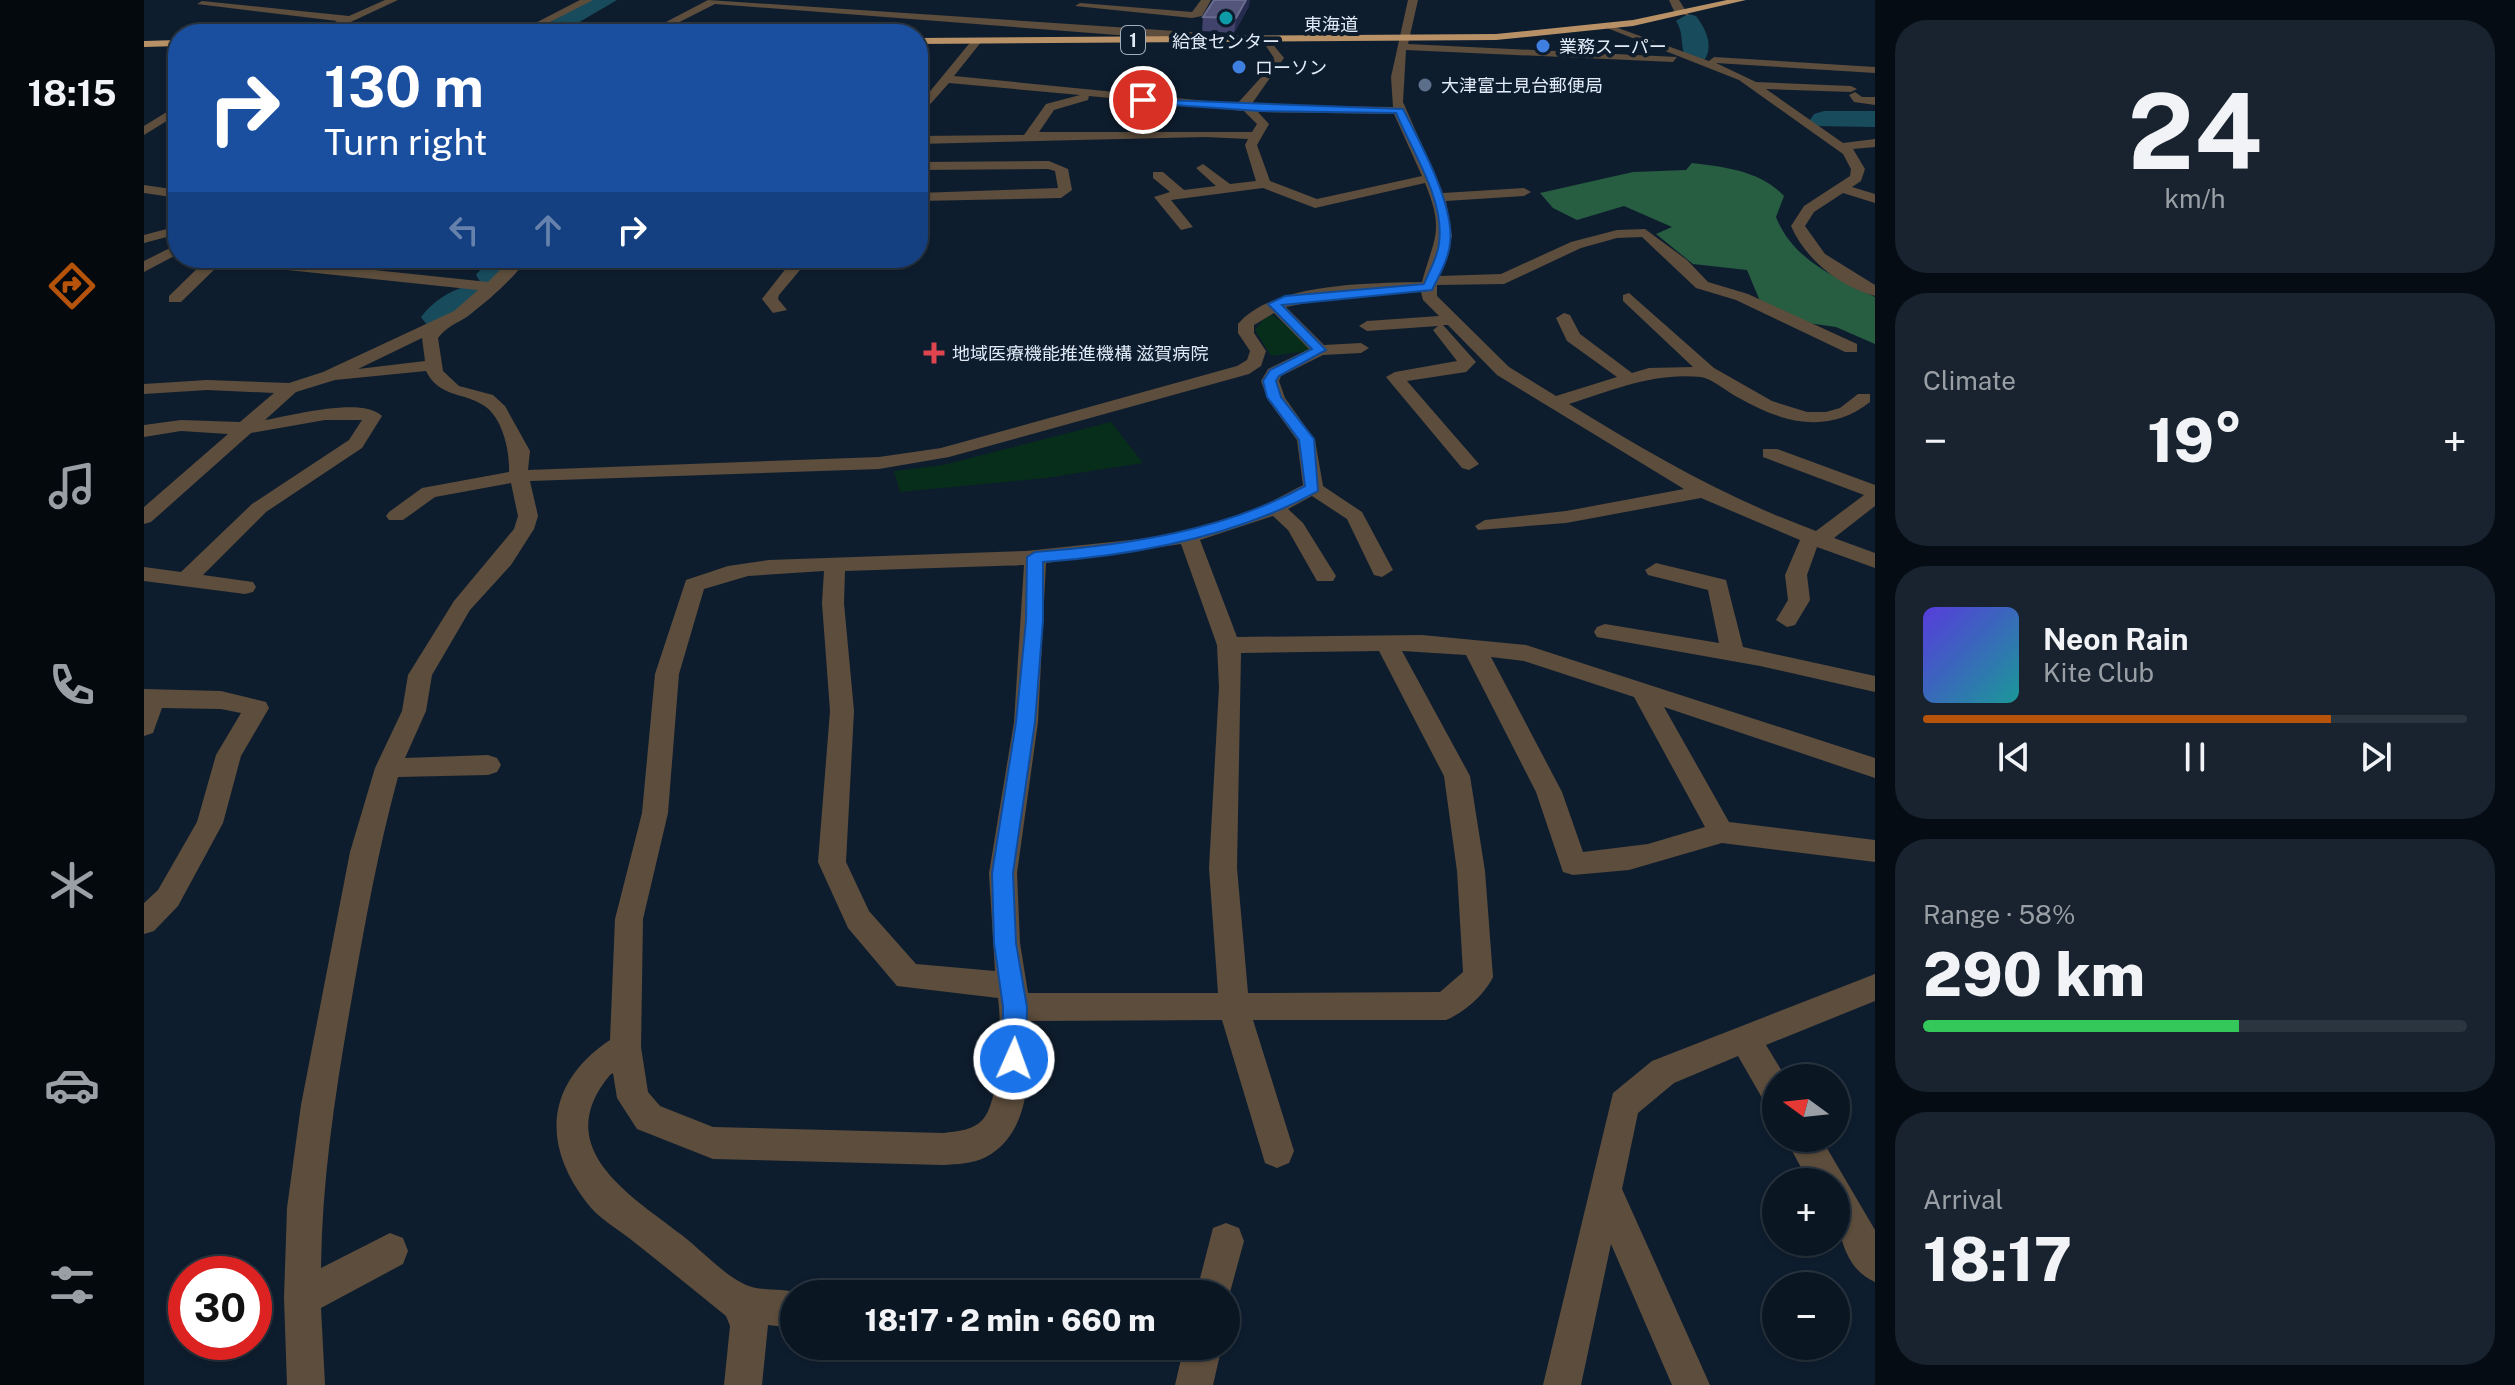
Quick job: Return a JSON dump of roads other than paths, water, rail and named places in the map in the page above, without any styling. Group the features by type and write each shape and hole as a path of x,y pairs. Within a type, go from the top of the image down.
{"highway":[{"name":"東海道","path":"928,41 1267,40 1405,44 1611,26 1685,14 1741,0"},
{"path":"144,44 168,43"}],"street":[{"path":"266,12 295,0"},
{"path":"338,24 393,0"},
{"path":"539,24 588,0"},
{"path":"875,0 995,11 987,20"},
{"path":"1132,10 1139,0"},
{"path":"1068,26 1082,3 1192,15 1198,14 1206,0"},
{"path":"1413,0 1395,87 1399,111 1438,197 1445,228 1445,246 1429,284 1429,297 1445,320 1491,361 1553,403 1701,492 1814,540 1875,561"},
{"path":"1674,0 1677,9 1685,14"},
{"path":"668,24 714,1 1222,40"},
{"path":"202,4 349,19"},
{"path":"1611,26 1756,85 1841,147 1858,169 1856,178 1809,209 1798,226 1809,247 1829,266 1875,291"},
{"path":"1264,184 1251,145 1263,124 1247,108 1244,98 1276,67 1279,58 1267,40"},
{"path":"928,96 977,41"},
{"path":"1405,44 1875,70"},
{"path":"946,79 1247,108 1399,111"},
{"path":"1756,85 1875,101"},
{"path":"1034,136 1033,131 1050,107 1100,95"},
{"path":"144,112 168,111"},
{"path":"144,131 168,115"},
{"path":"928,140 1105,133 1256,136"},
{"path":"1841,147 1875,143"},
{"path":"928,166 1049,165 1061,169 1065,190 1056,195 928,197"},
{"path":"1203,168 1226,188"},
{"path":"1158,175 1181,194"},
{"path":"1186,227 1161,197 1264,184 1302,196 1315,204 1430,178"},
{"path":"1843,188 1875,199"},
{"path":"144,189 168,193"},
{"path":"1438,197 1524,192"},
{"path":"144,239 168,233"},
{"path":"396,516 429,492 520,476 879,463 942,453 1243,370 1255,362 1258,351 1246,333 1246,324 1260,311 1285,299 1504,279 1576,245 1617,234 1645,233 1682,263 1702,285 1742,297 1851,348"},
{"path":"144,267 168,254"},
{"path":"175,299 208,268"},
{"path":"305,268 492,287"},
{"path":"144,389 207,385 290,388 329,376 438,327 492,287 510,268"},
{"path":"779,310 770,299 794,268"},
{"path":"1629,298 1708,372 1780,412 1819,420 1848,414 1864,398"},
{"path":"1274,304 1320,350"},
{"path":"1564,318 1573,337 1630,379"},
{"path":"1367,326 1445,320"},
{"path":"1445,320 1438,327 1467,362 1460,368 1395,377 1469,464"},
{"path":"306,1385 302,1298 304,1208 317,1105 364,852 388,768 414,711 420,675 462,606 524,529 528,516 520,476 520,451 496,406 487,399 453,390 435,373 430,338 438,327"},
{"path":"1361,348 1320,350 1274,373 1270,381 1274,397 1306,439 1313,488 1355,516 1382,570"},
{"path":"329,376 433,365"},
{"path":"1553,403 1649,373 1708,372"},
{"path":"144,518 290,388"},
{"path":"144,431 166,424 243,429 354,411 373,416 369,432 347,451 260,507 187,578"},
{"path":"1770,453 1875,494"},
{"path":"1035,557 1034,621 1026,722 1003,873 1005,943 1013,996 1012,1084 998,1128 975,1145 943,1149 713,1143 649,1118 633,1098 625,1047 629,919 655,813 667,674 694,585 708,577 835,565 1108,552 1188,535 1276,508 1313,488"},
{"path":"1485,526 1566,517 1701,492"},
{"path":"1787,620 1799,600 1793,580 1795,570 1814,540 1875,494"},
{"path":"1276,508 1296,527 1325,576"},
{"path":"1188,535 1229,645 1231,687 1223,868 1234,1008 1277,1151"},
{"path":"835,565 833,603 842,711 832,862 858,919 908,977 1013,996 1234,1008 1446,1006 1478,977 1471,871 1457,776 1387,644"},
{"path":"1656,570 1718,585 1733,655"},
{"path":"144,574 245,587"},
{"path":"1605,632 1875,684"},
{"path":"1229,645 1387,644 1526,653 1875,768"},
{"path":"1474,648 1549,792 1573,864 1604,863 1697,842 1721,832 1875,851"},
{"path":"1643,692 1721,832"},
{"path":"144,727 148,698 221,700 257,708 229,755 210,823 168,898 144,922"},
{"path":"388,768 488,765"},
{"path":"1562,1385 1624,1104 1663,1072 1875,987"},
{"path":"1744,1037 1762,1068"},
{"path":"625,1047 599,1065 581,1086 571,1119 577,1157 600,1193 739,1303 749,1325 743,1385"},
{"path":"1606,1192 1691,1385"},
{"path":"1850,1220 1875,1264"},
{"path":"1217,1280 1226,1241"},
{"path":"302,1298 390,1251"},
{"path":"739,1303 780,1308"},
{"path":"1194,1385 1200,1360"}],"waterway":[{"path":"560,24 606,0"},
{"path":"1688,21 1695,31 1696,54"},
{"path":"1824,120 1875,119"},
{"path":"494,275 500,268"},
{"path":"440,317 468,297"}],"place":[{"name":"給食センター","path":"1226,18"},
{"name":"業務スーパー","path":"1543,46"},
{"name":"ローソン","path":"1239,67"},
{"name":"大津富士見台郵便局","path":"1425,85"},
{"name":"地域医療機能推進機構 滋賀病院","path":"934,353"}]}
